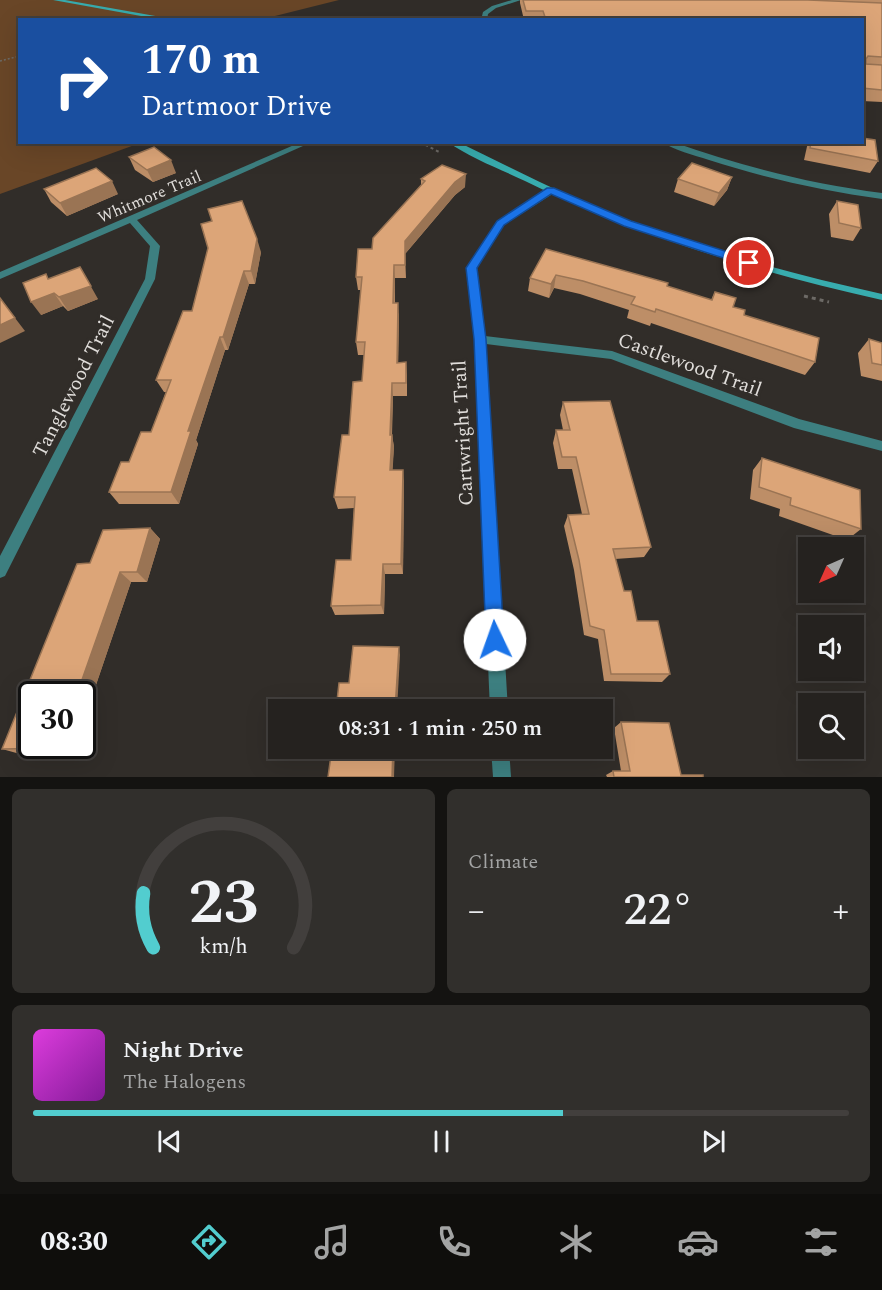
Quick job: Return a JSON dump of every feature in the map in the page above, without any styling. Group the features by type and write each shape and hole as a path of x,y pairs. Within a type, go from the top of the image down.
{"street":[{"path":"56,0 164,18"},
{"path":"484,18 484,13 494,7 518,0"},
{"name":"Whitmore Trail","path":"0,276 304,144"},
{"path":"455,144 550,190 628,223 710,252 826,285 882,297"},
{"path":"670,144 730,164 798,182 882,196"},
{"name":"Cartwright Trail","path":"497,699 480,339 472,268 501,223 550,190"},
{"name":"Tanglewood Trail","path":"0,571 150,279 155,246 132,219"},
{"name":"Castlewood Trail","path":"480,339 612,355 798,424 882,446"},
{"path":"501,759 502,777"}],"path":[{"path":"0,61 18,56"}],"shaded area":[{"path":"0,0 339,0 267,18 18,18 18,144 137,144 0,194"}],"building":[{"path":"523,0 808,0 882,3 882,57 868,56 866,64 882,65 882,90 864,88 864,18 545,18 543,11 526,11"},
{"path":"864,138 875,140 878,161 810,148 811,144 864,144"},
{"path":"154,147 171,160 147,170 129,157"},
{"path":"692,163 732,177 719,193 678,179"},
{"path":"442,165 466,174 455,182 405,241 405,265 394,265 393,303 398,303 397,363 406,362 406,383 392,383 390,435 392,435 390,470 403,470 401,564 383,564 381,605 331,606 336,560 351,560 355,497 334,497 342,435 349,435 353,382 362,381 365,342 356,342 362,277 356,277 358,249 372,249 373,238 425,181 421,179"},
{"path":"96,168 112,181 60,203 44,189"},
{"path":"242,201 257,239 251,271 244,271 223,337 220,337 188,431 191,431 171,492 109,492 121,462 129,462 141,432 151,432 171,380 156,380 183,311 192,311 208,248 201,224 212,221 208,209"},
{"path":"837,201 858,205 861,228 839,223"},
{"path":"546,249 668,283 667,286 712,300 715,292 736,298 733,307 745,310 744,315 819,338 815,362 656,309 655,312 631,304 635,297 583,281 556,275 551,284 530,278"},
{"path":"80,267 91,286 59,297 54,293 31,302 23,283 46,274 48,279"},
{"path":"0,298 15,318 0,325"},
{"path":"869,339 882,343 882,365 872,363"},
{"path":"610,401 651,547 613,549 624,591 631,591 637,621 658,621 670,674 611,674 604,630 590,626 579,560 568,515 589,514 576,457 562,457 556,430 570,430 563,402"},
{"path":"762,458 860,490 861,529 790,505 791,498 759,487"},
{"path":"150,528 137,572 120,572 82,681 30,681 77,564 90,563 103,530"},
{"path":"353,646 399,647 396,699 337,699 339,683 349,683"},
{"path":"18,710 18,749 2,749"},
{"path":"621,722 669,723 681,775 703,775 703,777 614,777 613,771 630,771"},
{"path":"330,759 393,759 392,777 328,777"}],"route":[{"path":"495,640 480,339 472,268 501,223 550,190 628,223 749,263"}]}
